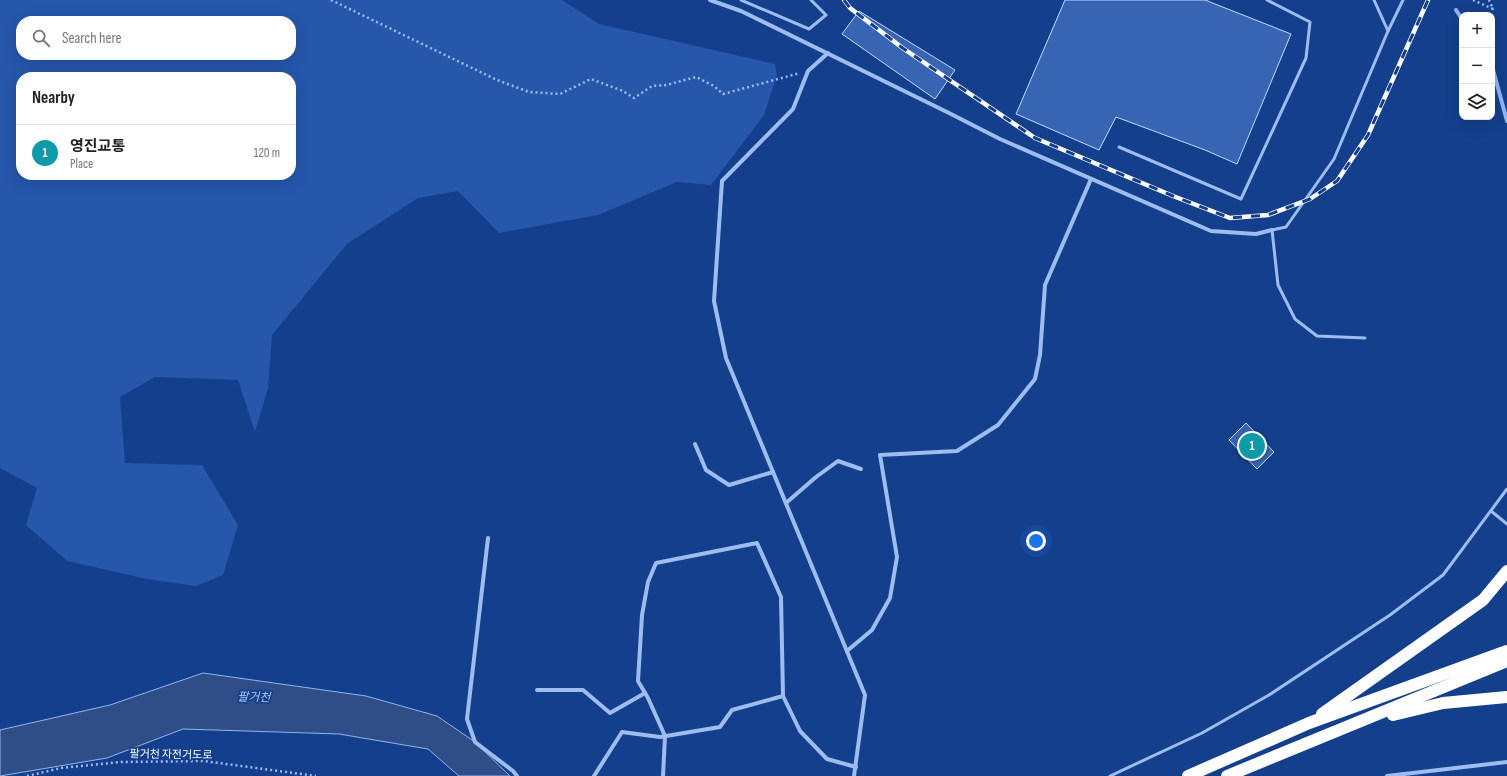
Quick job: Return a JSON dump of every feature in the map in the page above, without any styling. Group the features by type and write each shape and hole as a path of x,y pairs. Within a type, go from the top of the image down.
{"highway":[{"path":"1309,723 1483,600 1507,571"},
{"path":"1188,776 1309,723 1507,651"},
{"path":"1227,776 1507,661"},
{"path":"1306,743 1407,710 1468,700 1507,697"}],"street":[{"path":"710,0 741,11 1000,139 1211,231 1256,234 1272,230"},
{"path":"828,53 808,71 793,109 722,181 714,301 726,358 865,695 854,776"},
{"path":"847,651 872,630 890,598 897,557 880,455 957,451 998,425 1035,379 1040,355 1045,285 1091,179"},
{"path":"695,444 706,470 729,485 773,472"},
{"path":"786,504 816,477 838,461 861,469"},
{"path":"488,538 467,719 475,742 513,771 517,776"},
{"path":"663,776 665,736 638,681 642,615 648,582 656,563 757,543 781,597 783,696 800,731 827,759 856,767"},
{"path":"537,690 583,690 610,713 645,693"},
{"path":"594,776 622,732 660,737 720,727 732,710 783,696"},
{"path":"1387,776 1507,762"}],"lane":[{"path":"741,0 809,29 826,15 811,0"},
{"path":"1120,147 1241,199 1306,58 1310,22 1267,0"},
{"path":"1374,0 1388,31"},
{"path":"1365,338 1317,336 1295,319 1278,286 1272,230 1286,227 1334,159 1388,31 1403,0"},
{"path":"1110,776 1202,733 1270,695 1390,615 1443,575 1507,489"},
{"path":"1491,511 1507,524"}],"path":[{"path":"331,0 496,80 529,92 560,94 591,79 623,91 634,98 652,86 666,85 696,78 714,86 722,94 808,71"},
{"path":"1472,0 1493,8 1489,0"},
{"name":"팔거천 자전거도로","path":"27,776 61,768 121,762 204,761 316,776"}],"shaded area":[{"path":"0,0 562,0 599,24 775,64 777,75 764,115 711,185 677,182 598,215 499,233 458,191 418,198 347,244 272,335 268,388 255,432 238,380 155,377 120,397 125,463 202,465 238,525 223,575 196,586 147,579 67,561 26,525 37,488 0,468"}],"water":[{"name":"팔거천","path":"203,673 366,696 437,716 475,742 510,776 459,776 428,749 339,734 183,729 107,758 0,776 0,730 110,705"}],"building":[{"path":"1065,0 1205,0 1291,34 1237,164 1205,150 1116,117 1099,150 1016,114"},
{"path":"859,11 955,70 935,99 842,34"},
{"path":"1246,423 1274,452 1257,469 1229,440"}],"waterway":[{"path":"1456,10 1459,14"},
{"path":"1495,77 1507,121"}],"railway":[{"path":"844,0 850,8 904,49 1035,138 1173,196 1230,218 1268,215 1310,199 1337,181 1368,135 1428,0"}],"place":[{"name":"영진교통","path":"1252,446"}]}
